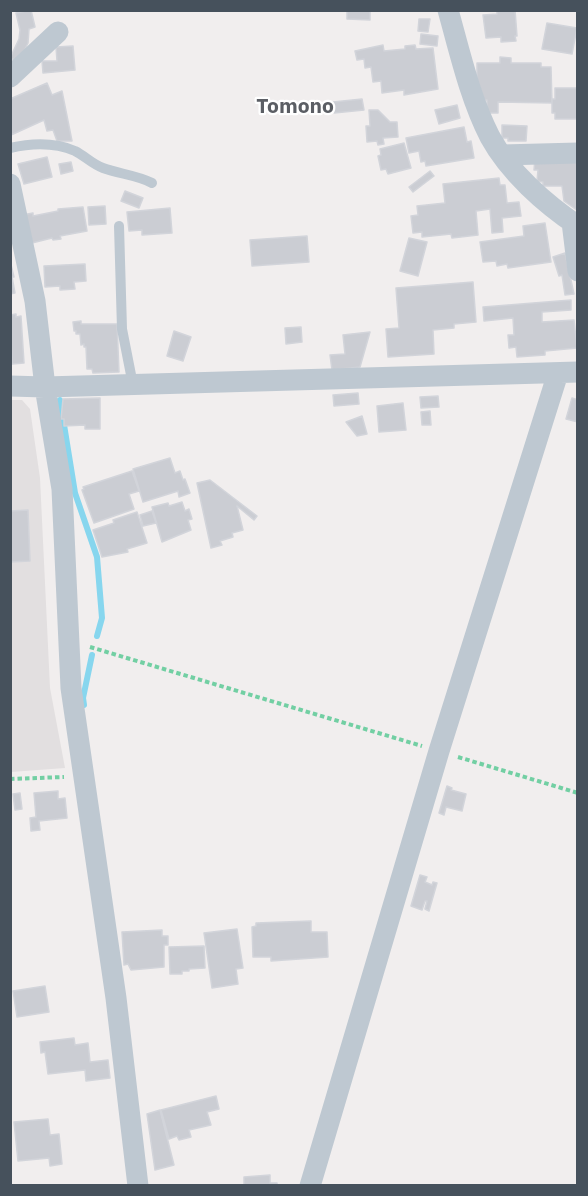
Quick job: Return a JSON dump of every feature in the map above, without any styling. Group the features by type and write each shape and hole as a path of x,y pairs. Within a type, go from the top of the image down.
{"street":[{"path":"448,10 471,89 491,139 539,195 575,224 578,271"},
{"path":"10,77 58,32"},
{"path":"502,154 578,153"},
{"path":"10,184 35,301 45,387 62,489 71,688 116,998 138,1185"},
{"path":"10,386 133,385 568,373 439,751 310,1185"}],"lane":[{"path":"10,148 44,143 74,151 97,166 118,174 142,178 152,183"},
{"path":"119,226 122,329 133,385"}],"path":[{"path":"68,641 578,793"},
{"path":"10,779 85,776"}],"shaded area":[{"path":"11,400 22,400 30,409 40,478 50,688 65,768 11,772"}],"building":[{"path":"31,10 35,27 29,29 28,43 19,62 10,58 19,39 20,30 16,13"},
{"path":"347,10 370,10 370,20 347,19"},
{"path":"515,10 516,41 501,42 501,37 486,38 483,15"},
{"path":"419,19 430,19 428,32 418,31"},
{"path":"547,23 577,28 572,54 542,49"},
{"path":"421,34 438,36 437,46 420,44"},
{"path":"383,45 384,51 405,49 405,46 415,45 416,49 433,48 438,89 404,95 404,90 382,93 381,81 373,82 371,67 365,68 364,59 357,60 355,51"},
{"path":"73,46 75,70 43,73 42,61 57,61 56,47"},
{"path":"500,57 511,58 511,63 541,63 541,67 551,67 552,103 498,102 498,113 490,113 487,109 487,100 484,100 477,79 477,63 500,63"},
{"path":"47,83 52,95 62,91 72,141 57,141 53,130 47,131 44,120 11,135 10,99"},
{"path":"555,88 578,88 578,119 555,119 555,113 552,113 552,99 555,99"},
{"path":"362,99 364,110 334,113 333,102"},
{"path":"457,105 460,118 439,124 435,110"},
{"path":"369,110 378,110 390,122 397,122 398,137 383,138 384,144 378,145 377,141 367,142 366,126 370,126"},
{"path":"502,125 527,126 526,141 508,141 508,138 502,138"},
{"path":"464,127 467,142 471,141 474,158 426,166 425,161 421,162 419,151 409,153 406,138"},
{"path":"404,143 411,168 388,174 386,169 381,170 378,156 381,155 380,149"},
{"path":"47,157 52,177 24,184 18,164"},
{"path":"535,158 578,160 578,211 564,201 562,186 543,186 543,182 537,181 538,170 534,170"},
{"path":"71,162 73,171 61,174 59,164"},
{"path":"430,171 434,176 413,192 409,187"},
{"path":"499,178 500,185 505,185 507,203 519,202 521,216 502,218 503,232 492,233 490,209 476,211 478,235 452,238 451,234 422,237 422,232 413,233 411,216 418,215 417,206 445,203 443,184"},
{"path":"125,191 143,198 139,208 121,201"},
{"path":"105,206 106,224 89,225 88,207"},
{"path":"83,207 87,231 60,236 61,239 53,240 52,238 28,244 22,215 33,213 33,216 58,211 58,209"},
{"path":"170,208 172,233 142,235 142,230 129,231 127,212"},
{"path":"545,223 551,262 508,268 507,264 497,266 496,261 483,262 480,242 524,236 523,226"},
{"path":"307,236 309,262 252,266 250,240"},
{"path":"409,238 427,242 418,276 400,271"},
{"path":"565,253 574,294 565,295 562,275 559,276 553,257"},
{"path":"10,261 15,293 10,294"},
{"path":"85,264 86,281 74,282 75,289 60,290 60,286 45,287 44,266"},
{"path":"473,282 476,322 454,324 454,328 433,330 434,354 388,357 386,329 399,328 396,288"},
{"path":"571,300 571,310 542,312 542,322 574,320 577,348 545,351 545,355 517,357 516,347 509,348 508,335 514,335 513,318 484,321 483,307"},
{"path":"16,314 16,317 21,316 24,363 12,364 10,315"},
{"path":"81,321 81,324 117,324 119,372 93,373 92,369 87,369 86,347 84,344 81,345 80,334 74,331 73,322"},
{"path":"301,327 302,342 286,344 285,328"},
{"path":"174,331 191,337 183,361 167,356"},
{"path":"370,332 360,367 332,370 330,355 345,354 343,335"},
{"path":"358,393 359,404 334,406 333,395"},
{"path":"438,396 439,407 421,408 420,397"},
{"path":"100,398 100,429 85,429 85,425 64,426 64,419 61,419 63,399"},
{"path":"572,398 578,400 578,422 566,419"},
{"path":"403,403 406,430 379,432 377,406"},
{"path":"430,411 431,425 422,425 421,412"},
{"path":"362,416 367,434 357,436 346,422"},
{"path":"170,458 175,473 180,471 190,493 179,497 178,491 143,502 133,469"},
{"path":"132,471 139,491 129,494 134,509 94,523 82,490 83,487"},
{"path":"210,480 257,516 254,520 237,506 243,530 232,533 233,537 220,541 222,545 211,548 197,483"},
{"path":"182,502 185,511 189,509 192,519 188,520 191,530 162,542 152,507 168,503 169,506"},
{"path":"28,510 30,561 10,562 10,511"},
{"path":"152,511 156,523 143,526 140,515"},
{"path":"137,512 147,543 127,549 128,552 102,557 93,530"},
{"path":"447,786 452,788 451,790 466,794 462,811 446,807 444,815 439,813"},
{"path":"58,791 58,799 65,798 67,818 39,821 40,830 31,831 30,818 36,817 34,793"},
{"path":"20,793 22,809 15,810 13,794"},
{"path":"420,875 427,877 425,882 432,885 433,882 437,883 429,911 425,909 427,901 422,910 411,906"},
{"path":"311,921 311,932 327,932 328,957 271,961 271,957 253,957 252,927 256,926 256,923"},
{"path":"237,929 243,968 236,969 238,984 212,988 204,933"},
{"path":"162,930 162,936 168,936 168,945 164,945 164,967 131,970 128,964 124,965 122,932"},
{"path":"204,946 205,968 189,969 189,971 182,971 182,974 170,974 169,947"},
{"path":"45,986 49,1012 17,1017 13,991"},
{"path":"74,1038 75,1045 88,1043 90,1062 108,1060 110,1078 86,1081 85,1070 48,1074 45,1052 41,1053 40,1042"},
{"path":"216,1096 219,1109 207,1112 211,1125 189,1130 191,1137 179,1140 177,1136 169,1139 161,1110"},
{"path":"160,1110 174,1165 155,1170 147,1114"},
{"path":"48,1119 50,1135 59,1134 62,1164 50,1166 49,1158 18,1161 14,1122"},
{"path":"270,1175 270,1183 277,1183 277,1186 244,1186 244,1177"}],"waterway":[{"path":"60,400 75,493 97,557 102,618 97,636"},
{"path":"84,705 83,698 92,655"}],"district":[{"name":"Tomono","path":"295,107"}]}
